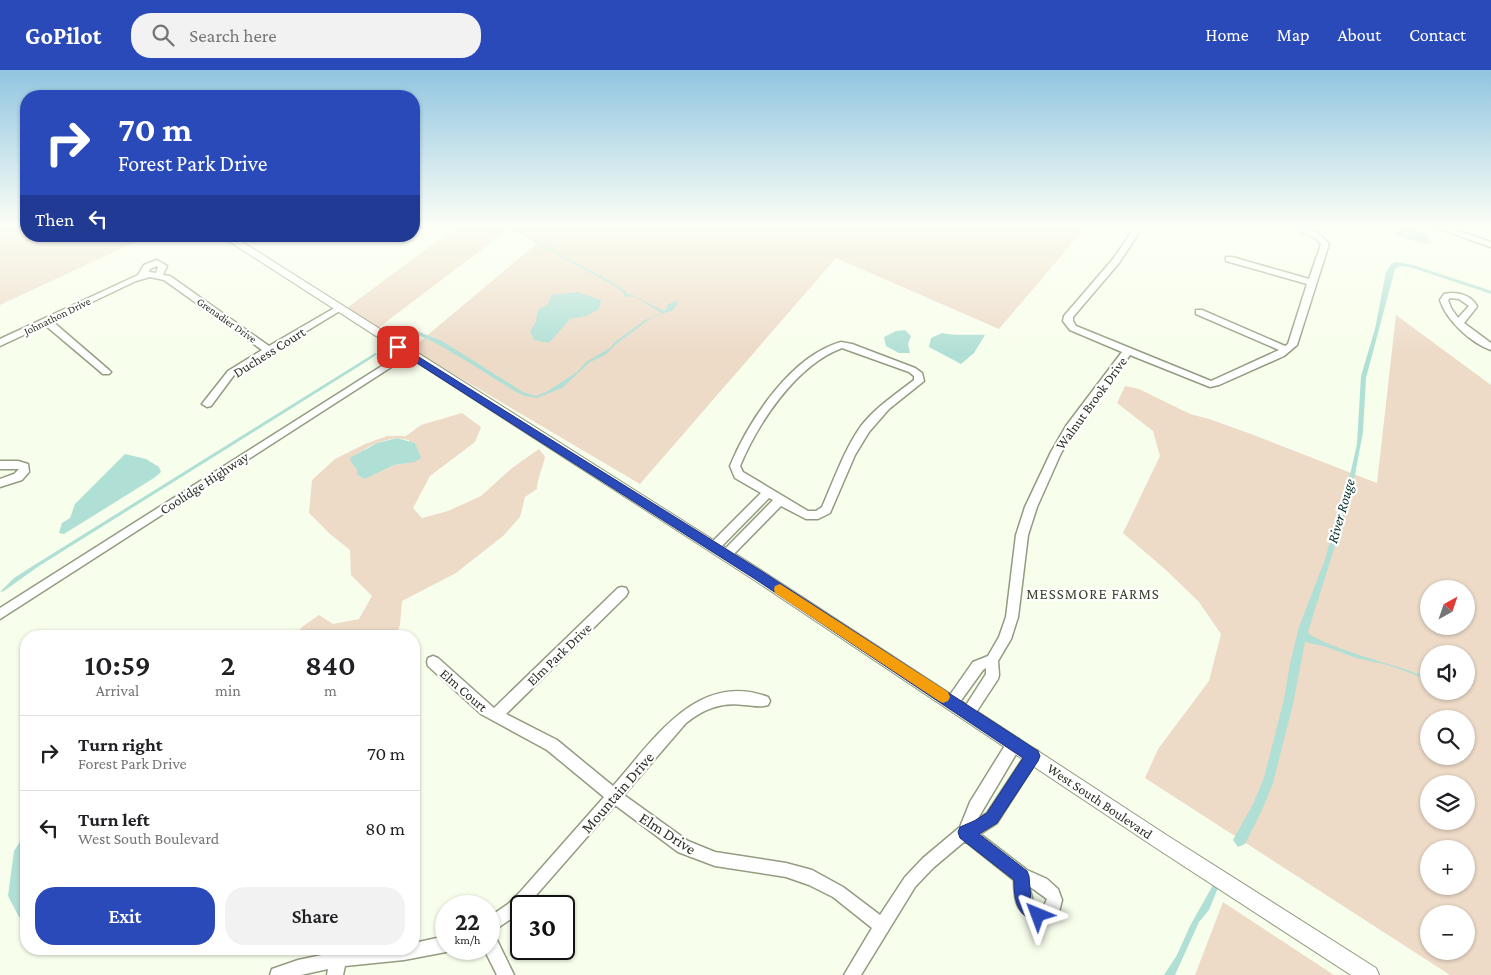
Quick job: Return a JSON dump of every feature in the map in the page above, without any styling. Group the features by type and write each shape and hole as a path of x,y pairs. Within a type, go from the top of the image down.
{"main road":[{"name":"West South Boulevard","path":"278,269 720,551 1369,975"}],"street":[{"name":"Johnathon Drive","path":"147,269 151,275"},
{"name":"Johnathon Drive","path":"0,344 46,321 151,275 159,269"},
{"name":"Walnut Brook Drive","path":"952,702 978,666 992,660 1001,648 1009,629 1022,534 1044,476 1060,443 1128,351 1077,330 1070,325 1068,318 1108,269"},
{"path":"1264,269 1312,283"},
{"path":"1128,351 1210,384 1223,380 1287,350 1294,342 1316,269"},
{"name":"Grenadier Drive","path":"151,275 167,278 269,350"},
{"name":"Duchess Court","path":"207,404 232,373 340,309"},
{"path":"1199,312 1287,350"},
{"path":"46,321 106,372"},
{"path":"1460,323 1491,347"},
{"path":"846,345 912,370 919,375 917,384 885,407 859,438 828,506 823,512 816,515 806,515 780,500 739,476 735,469 736,464 767,408 781,391 807,366 834,347 846,345"},
{"name":"Coolidge Highway","path":"0,614 407,353"},
{"path":"0,465 18,464 24,467 24,472 18,477 0,483"},
{"path":"720,551 768,493"},
{"path":"720,551 780,500"},
{"name":"Elm Park Drive","path":"496,716 622,592"},
{"name":"Walnut Brook Drive","path":"968,713 993,675 992,660"},
{"name":"Elm Court","path":"433,662 463,691 496,716"},
{"path":"969,679 984,688"},
{"name":"Mountain Drive","path":"500,918 526,896 690,711 707,702 728,698 762,701"},
{"name":"Elm Drive","path":"496,716 552,745 614,796 675,842 694,852 715,859 786,870 812,878 838,892 882,926"},
{"path":"965,832 975,807 1014,744"},
{"path":"852,975 918,872 965,832 979,827 992,818 1033,756"},
{"path":"965,832 1022,876"},
{"path":"420,949 435,947"},
{"path":"278,975 333,955"},
{"path":"335,975 339,955"},
{"path":"498,960 506,975"}],"shaded area":[{"path":"0,269 77,269 0,305"},
{"path":"399,269 456,269 378,328 347,308"},
{"path":"506,269 826,269 640,484 411,349"},
{"path":"862,269 1050,269 999,329"},
{"path":"1396,315 1491,385 1491,975 1450,975 1427,960 1475,960 1475,905 1420,905 1420,956 1145,778 1158,749 1209,681 1221,634 1199,602 1123,533 1160,456 1153,431 1117,403 1125,386 1139,389 1190,414 1251,434 1377,483"},
{"path":"462,413 481,427 475,442 430,476 413,508 422,518 448,511 481,496 512,468 539,449 545,457 537,489 525,497 520,517 503,536 456,573 402,601 398,630 300,630 319,615 333,624 359,619 372,596 351,575 350,550 330,534 309,513 312,480 335,459 365,444 387,436 406,436 421,425","holes":["397,438 409,440 408,463 394,465 365,479 357,475 357,470 351,462 365,449"]},
{"path":"1223,902 1334,975 1195,975"}],"water":[{"name":"River Rouge","path":"1388,269 1395,269 1366,378 1363,432 1352,491 1308,632 1310,635 1339,648 1414,672 1420,674 1420,677 1388,665 1356,658 1327,647 1305,642 1293,704 1273,783 1245,844 1238,847 1233,840 1253,804 1264,778 1284,699 1299,627 1324,562 1350,475 1357,444 1361,376 1375,329 1386,272"},
{"path":"1417,269 1426,269 1491,291 1491,294"},
{"path":"578,292 600,300 599,309 586,316 570,319 549,343 534,340 530,331 536,322 538,310 548,304 552,295"},
{"path":"633,296 665,311 668,304 677,301 678,303 673,310 651,318 620,341 605,355 590,362 562,388 537,398 518,393 450,351 408,331 412,329 442,341 523,392 536,396 548,391 577,372 586,362 610,348 615,342 645,320 662,313"},
{"path":"905,330 911,336 908,344 910,353 899,353 886,346 884,337 896,331"},
{"path":"942,333 985,335 974,353 961,364 929,347 931,338"},
{"path":"375,353 377,354 372,358 0,592 14,578"},
{"path":"397,438 415,443 421,458 415,462 394,465 365,479 357,475 357,470 350,458 377,443"},
{"path":"125,454 146,459 159,467 161,472 64,534 59,533 62,523 70,518 75,504"},
{"path":"20,842 20,917 8,896 14,851"},
{"path":"1213,885 1218,888 1209,910 1199,922 1175,975 1164,975 1177,955 1190,926"}],"waterway":[{"path":"586,269 615,285 626,293 625,295 633,296"}],"slow traffic":[{"path":"780,589 943,697"}],"district":[{"name":"MESSMORE FARMS","path":"1093,594"}],"route":[{"path":"398,347 679,524 1033,756 992,818 979,827 965,832 1022,876 1022,899 1028,910 1038,915"}]}
